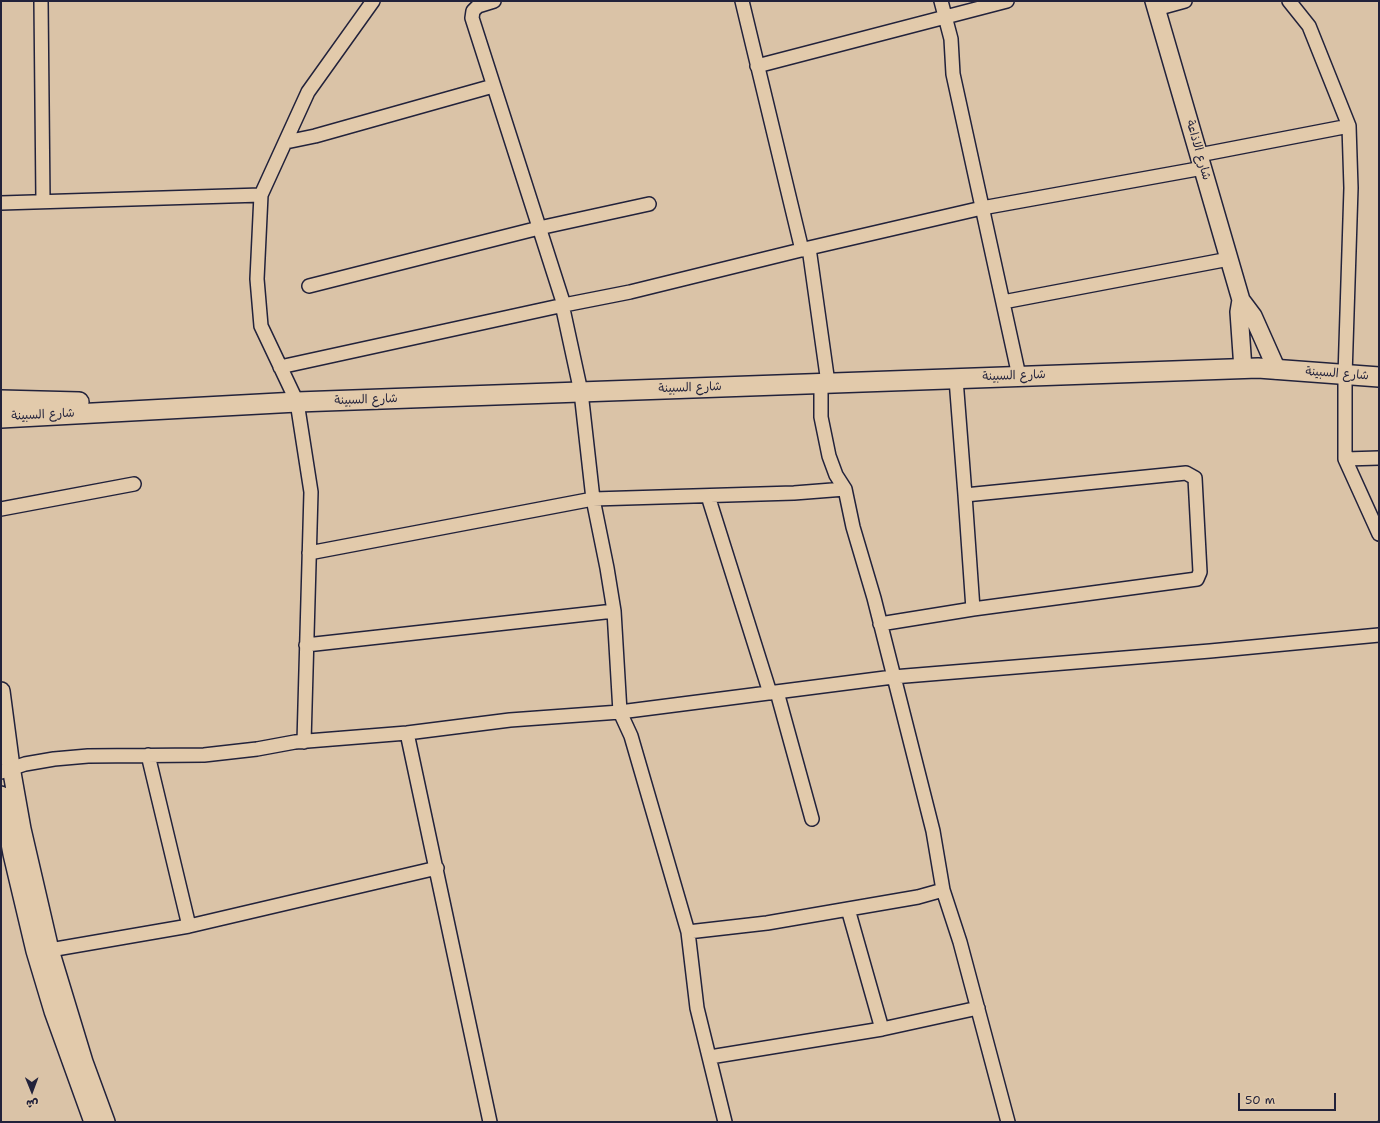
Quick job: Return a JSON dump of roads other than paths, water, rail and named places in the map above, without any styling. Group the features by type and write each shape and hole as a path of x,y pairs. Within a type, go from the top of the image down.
{"main road":[{"name":"شارع السبينة","path":"1,418 297,402 1243,369 1379,377"},
{"path":"1,400 210,407"}],"street":[{"path":"41,1 43,201"},
{"path":"304,742 311,492 297,402 261,326 257,279 262,195 308,92 373,1"},
{"path":"494,1 478,6 473,11 472,18 564,305 563,309 581,392 593,500 614,611 620,712 630,736 688,932 698,1008 726,1122"},
{"path":"742,1 757,66 806,249 824,383 821,416 829,456 836,475 845,489 853,527 880,624 933,831 943,890 960,942 978,1008 1005,1121"},
{"path":"941,1 951,39 953,74 1018,376"},
{"path":"757,66 1007,1"},
{"path":"1155,5 1185,1"},
{"path":"1289,1 1309,26 1349,126 1352,188 1345,376 1345,459 1379,534"},
{"name":"شارع الاذاعة","path":"1155,5 1241,300 1253,316 1277,370"},
{"path":"286,142 315,136 494,86"},
{"path":"280,367 630,292 982,208 1201,162 1349,126"},
{"path":"1,203 262,195"},
{"path":"309,286 539,228 649,204"},
{"path":"1002,302 1229,259"},
{"name":"شارع الاذاعة","path":"1241,300 1239,312 1243,369"},
{"path":"956,378 973,609"},
{"path":"1345,459 1379,458"},
{"path":"880,624 973,609 1197,579 1200,572 1195,478 1186,473 965,495"},
{"path":"1,509 134,484"},
{"path":"309,553 593,500 845,489"},
{"path":"708,496 774,692 812,819"},
{"path":"306,645 614,611"},
{"path":"6,770 54,759 88,756 204,755 304,742 407,733 510,720 620,712 893,677 1379,635"},
{"path":"1,691 6,770 22,829 50,950 84,1062 106,1122"},
{"path":"407,733 490,1122"},
{"path":"148,755 189,926"},
{"path":"1,795 12,854 35,951 55,1018 93,1122"},
{"path":"50,950 189,926 437,868"},
{"path":"688,932 767,923 918,897 943,890"},
{"path":"848,909 882,1029"},
{"path":"710,1057 882,1029 978,1008"}]}
